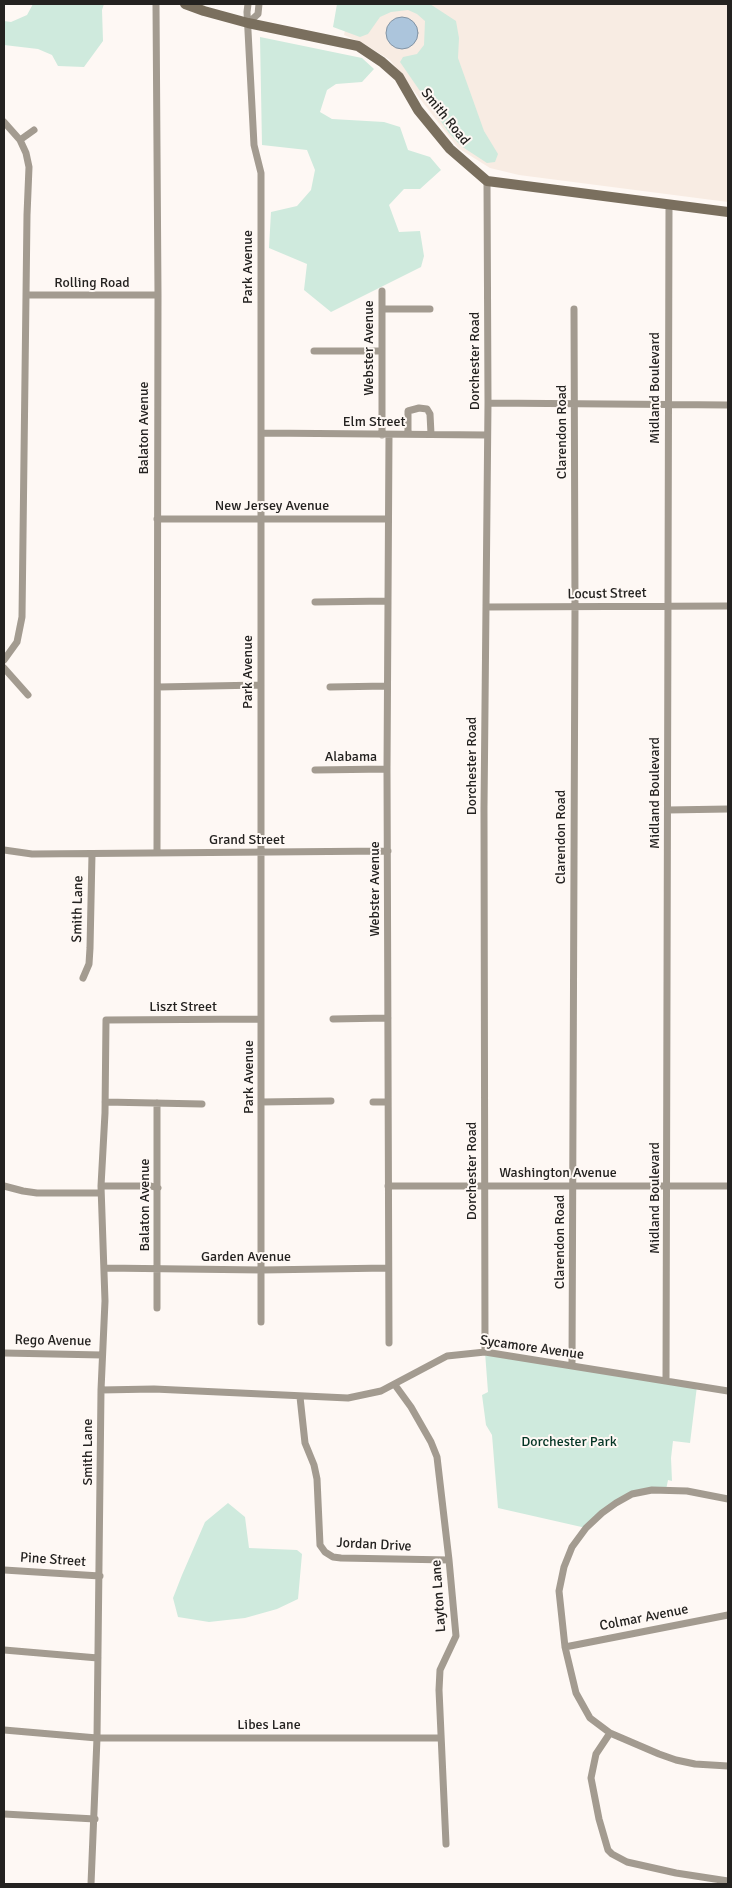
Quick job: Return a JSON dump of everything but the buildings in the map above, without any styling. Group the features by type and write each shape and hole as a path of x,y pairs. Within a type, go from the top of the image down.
{"street":[{"name":"Balaton Avenue","path":"156,4 158,295 156,519 157,853"},
{"name":"Smith Road","path":"185,4 248,23 358,46 382,62 399,77 418,110 450,148 487,181"},
{"name":"Park Avenue","path":"248,4 254,145 261,173 261,1322"},
{"path":"248,23 258,14 259,4"},
{"path":"4,122 20,140 26,153 29,167 22,617 17,642 4,660"},
{"path":"20,140 34,130"},
{"path":"487,181 669,206 728,212"},
{"name":"Dorchester Road","path":"485,1352 487,181"},
{"name":"Midland Boulevard","path":"666,1381 669,206"},
{"name":"Webster Avenue","path":"382,291 382,351 388,519 389,1343"},
{"name":"Rolling Road","path":"27,295 158,295"},
{"path":"382,309 430,309"},
{"name":"Clarendon Road","path":"572,1366 575,607 574,309"},
{"path":"314,351 382,351"},
{"path":"488,403 728,405"},
{"path":"408,434 408,411 418,408 427,409 430,414 431,434"},
{"name":"Elm Street","path":"261,434 487,434"},
{"name":"New Jersey Avenue","path":"156,519 388,519"},
{"path":"315,602 388,602"},
{"name":"Locust Street","path":"486,607 728,606"},
{"path":"4,668 28,694"},
{"path":"158,687 261,686"},
{"path":"330,687 388,686"},
{"name":"Alabama","path":"315,770 387,769"},
{"path":"668,810 728,809"},
{"path":"4,850 22,854 92,854"},
{"name":"Grand Street","path":"92,854 388,851"},
{"name":"Smith Lane","path":"84,978 89,964 92,854"},
{"path":"333,1019 388,1018"},
{"name":"Liszt Street","path":"106,1020 261,1019"},
{"name":"Smith Lane","path":"91,1884 97,1738 101,1390 105,1301 101,1189 106,1020"},
{"path":"261,1102 331,1101"},
{"path":"105,1102 202,1104"},
{"path":"373,1102 388,1102"},
{"name":"Balaton Avenue","path":"157,1103 157,1308"},
{"path":"4,1186 37,1193 151,1186 158,1188"},
{"name":"Washington Avenue","path":"388,1186 728,1186"},
{"name":"Garden Avenue","path":"104,1268 262,1270 388,1268"},
{"name":"Sycamore Avenue","path":"101,1390 154,1389 348,1398 381,1391 395,1385 446,1356 485,1352 728,1391"},
{"name":"Rego Avenue","path":"4,1353 102,1355"},
{"name":"Layton Lane","path":"395,1385 432,1442 438,1457 456,1636 440,1670 440,1738 446,1844"},
{"name":"Jordan Drive","path":"300,1397 305,1443 314,1465 317,1479 320,1545 328,1555 360,1559 449,1560"},
{"path":"728,1499 687,1491 652,1490 632,1494 602,1513 579,1537 568,1555 559,1591 565,1647 579,1701 590,1718 610,1733 676,1760 710,1766 728,1766"},
{"name":"Pine Street","path":"4,1570 100,1576"},
{"name":"Colmar Avenue","path":"565,1647 728,1615"},
{"path":"4,1650 98,1658"},
{"name":"Libes Lane","path":"4,1730 97,1738 440,1738"},
{"path":"610,1733 596,1754 591,1778 599,1819 608,1850 627,1862 676,1874 728,1882"},
{"path":"4,1814 95,1820"}],"shaded area":[{"path":"351,4 728,4 728,202 519,175 490,168 458,148 390,60 364,44 344,35"}],"green space":[{"path":"33,4 104,4 102,10 103,41 84,67 58,66 52,55 38,49 4,45 4,21 11,22 27,15"},
{"path":"337,4 430,4 456,21 459,38 458,58 484,131 498,154 495,162 487,163 461,146 449,133 400,62 403,57 417,54 424,45 425,21 417,14 408,10 391,12 380,17 368,34 360,37 333,27"},
{"path":"260,37 362,58 374,69 362,82 336,84 327,90 320,112 332,119 384,122 400,127 408,150 430,157 441,170 420,189 404,189 389,205 399,232 420,231 424,256 421,267 331,312 304,290 307,264 269,248 271,212 297,206 311,190 315,170 307,150 262,145"},
{"name":"Dorchester Park","path":"485,1352 697,1386 690,1443 673,1441 671,1458 672,1481 668,1480 666,1490 632,1495 586,1528 498,1508 492,1435 486,1425 482,1395 488,1392"},
{"path":"228,1503 245,1517 249,1548 297,1550 302,1554 298,1599 277,1609 245,1618 209,1622 178,1617 173,1598 205,1522"}],"water":[{"path":"402,17 408,18 413,22 417,27 417,39 413,44 408,48 402,49 396,48 391,44 387,39 386,33 387,27 391,22 396,18"}]}
